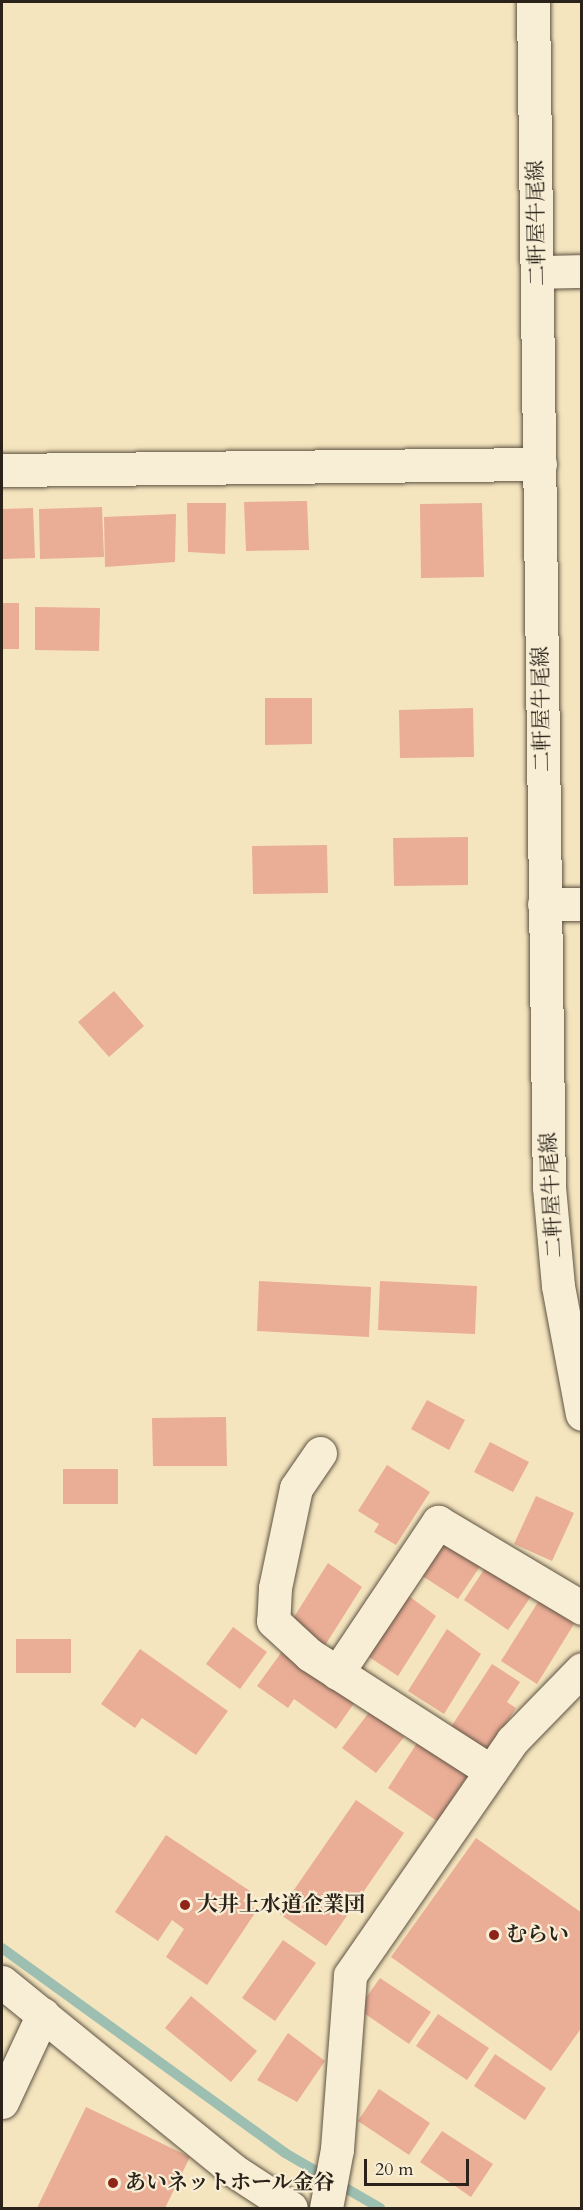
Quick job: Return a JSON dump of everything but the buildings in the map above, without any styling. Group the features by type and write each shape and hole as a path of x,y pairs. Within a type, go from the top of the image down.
{"street":[{"name":"二軒屋牛尾線","path":"533,2 549,1187 558,1286 582,1414"},
{"path":"538,272 582,271"},
{"path":"2,470 540,464"},
{"path":"544,904 582,904"},
{"path":"320,1453 296,1488 273,1621 337,1672 491,1771"},
{"path":"337,1672 438,1522 582,1608"},
{"path":"326,2201 337,2149 350,1975 512,1741 582,1669"},
{"path":"2,1982 233,2170 291,2208"},
{"path":"2,2102 43,2014"}],"waterway":[{"path":"2,1948 285,2153 380,2208"}],"place":[{"name":"大井上水道企業団","path":"185,1905"},
{"name":"むらい","path":"494,1935"},
{"name":"あいネットホール金谷","path":"113,2183"}]}
